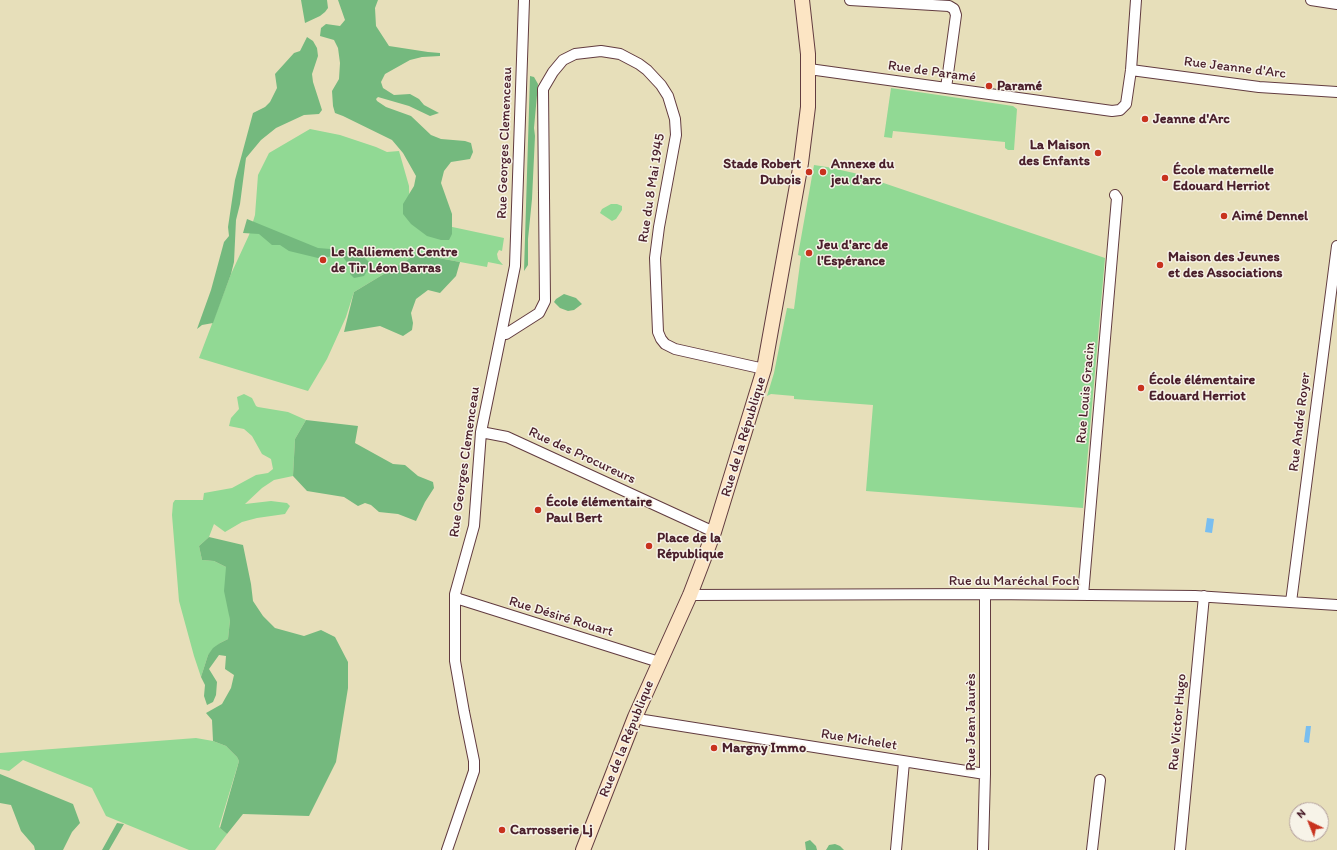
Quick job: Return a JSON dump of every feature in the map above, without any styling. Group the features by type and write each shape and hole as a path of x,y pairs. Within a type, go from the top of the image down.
{"street":[{"name":"Rue Georges Clemenceau","path":"447,850 474,771 474,761 455,661 455,594 474,526 481,432 491,379 502,334 516,256 524,0"},
{"name":"Rue de la République","path":"583,850 635,717 658,662 690,595 714,532 764,369 801,163 808,107 809,69 802,0"},
{"path":"850,0 949,6 954,9 956,15 946,88"},
{"path":"1131,70 1136,0"},
{"path":"1313,0 1337,4"},
{"name":"Rue du 8 Mai 1945","path":"502,334 506,334 538,313 545,301 542,115 543,89 553,72 563,60 576,54 601,51 620,54 639,64 653,76 668,96 675,120 676,135 659,227 655,258 658,332 661,339 665,344 675,349 764,369"},
{"name":"Rue de Paramé","path":"809,69 1112,111 1120,110 1126,104 1131,70"},
{"name":"Rue Jeanne d'Arc","path":"1131,70 1259,87 1337,92"},
{"name":"Rue Louis Gracin","path":"1083,595 1117,198 1115,194"},
{"name":"Rue André Royer","path":"1291,602 1337,246"},
{"name":"Rue des Procureurs","path":"481,432 508,437 714,532"},
{"name":"Rue du Maréchal Foch","path":"690,595 985,594 1204,596 1337,605"},
{"name":"Rue Jean Jaurès","path":"983,850 985,774 985,594"},
{"name":"Rue Victor Hugo","path":"1180,850 1204,596"},
{"name":"Rue Désiré Rouart","path":"456,597 459,600 658,662"},
{"name":"Rue Michelet","path":"635,717 644,720 985,774"},
{"path":"896,850 904,762"},
{"path":"1092,850 1100,780"}],"green space":[{"path":"301,0 327,0 328,8 320,16 305,23"},
{"path":"338,0 378,0 375,8 376,26 389,46 440,53 440,56 422,57 410,60 385,74 381,82 383,88 394,95 410,94 419,99 424,105 439,113 430,116 409,106 378,97 376,99 386,107 411,116 431,135 441,139 471,143 473,152 470,159 451,162 444,171 441,183 452,214 452,234 449,240 441,240 427,236 411,224 403,214 403,204 414,186 416,176 403,153 392,140 335,113 332,91 339,79 340,63 338,48 334,40 320,36 321,28 326,24 340,26 345,20"},
{"path":"307,37 313,41 317,48 318,56 312,74 322,110 319,114 304,115 276,128 261,140 246,158 240,204 236,220 234,262 231,274 213,323 202,325 197,329 211,290 224,242 229,236 228,227 235,180 253,113 265,107 270,102 277,88 275,74 294,53 300,51"},
{"path":"530,76 534,77 538,84 534,128 535,136 532,199 528,239 528,265 524,271"},
{"path":"891,88 1013,106 1017,109 1014,150 1008,150 1005,148 1005,142 893,131 892,138 884,137"},
{"name":"Le Ralliement Centre de Tir Léon Barras","path":"310,129 340,135 387,152 399,151 409,186 410,222 443,225 504,238 502,251 499,250 497,254 498,259 503,265 488,262 487,267 417,254 354,292 346,317 327,359 308,391 199,358 231,274 249,235 255,215 258,175 269,153"},
{"path":"814,165 854,173 1105,258 1083,508 866,491 873,405 794,399 794,396 771,394 767,396 774,373 787,308 794,309 801,256 798,255"},
{"path":"611,204 622,206 622,210 616,219 612,221 600,213 602,209"},
{"path":"247,219 318,248 343,250 364,257 369,262 369,268 364,276 354,278 350,274 351,268 343,257 335,256 318,258 289,251 280,245 272,245 259,234 243,233"},
{"path":"417,254 460,262 456,276 440,293 428,290 416,299 411,313 413,323 412,330 403,336 380,326 344,332 354,292"},
{"path":"564,294 576,298 582,304 574,310 568,311 560,308 554,302"},
{"path":"244,394 252,398 258,407 288,412 306,420 295,439 293,476 274,480 262,488 245,504 271,501 287,503 290,506 285,514 242,522 225,532 214,524 209,537 199,546 202,560 214,561 226,567 230,620 228,639 220,643 208,655 201,677 179,601 172,515 173,503 175,500 203,500 204,493 232,488 256,475 268,473 273,469 271,459 262,454 252,436 244,429 229,426 231,418 239,409 237,397"},
{"path":"306,420 358,426 355,443 393,464 405,465 418,476 433,482 434,488 416,521 398,514 379,512 371,505 365,503 358,506 344,497 307,491 293,476 295,439"},
{"path":"209,537 243,545 253,601 263,616 275,628 304,636 321,630 335,637 348,662 348,688 336,762 309,816 243,814 227,834 220,828 239,761 226,746 213,741 212,720 206,713 222,704 231,688 234,675 225,669 226,656 219,655 209,669 217,682 216,695 213,702 207,705 204,696 205,685 201,677 208,655 213,648 228,639 230,620 224,591 226,567 214,561 202,560 199,546"},
{"path":"196,738 213,741 226,746 239,761 219,827 227,834 215,850 189,850 106,816 92,788 23,760 9,771 0,769 0,753"},
{"path":"0,774 73,804 80,823 72,832 63,850 35,850 34,846 21,831 11,805 0,803"},
{"path":"117,823 124,824 109,850 102,850"},
{"path":"810,840 816,846 817,850 806,850 805,842"},
{"path":"835,844 844,850 826,850 829,845"}],"water":[{"path":"1207,518 1214,519 1212,533 1205,532"},
{"path":"1306,726 1311,726 1309,743 1304,742"}],"place":[{"name":"Paramé","path":"989,86"},
{"name":"Jeanne d'Arc","path":"1145,119"},
{"name":"La Maison des Enfants","path":"1098,153"},
{"name":"Stade Robert Dubois","path":"809,172"},
{"name":"Annexe du jeu d'arc","path":"823,172"},
{"name":"École maternelle Edouard Herriot","path":"1165,178"},
{"name":"Aimé Dennel","path":"1224,216"},
{"name":"Jeu d'arc de l'Espérance","path":"809,253"},
{"name":"Le Ralliement Centre de Tir Léon Barras","path":"323,260"},
{"name":"Maison des Jeunes et des Associations","path":"1160,265"},
{"name":"École élémentaire Edouard Herriot","path":"1141,388"},
{"name":"École élémentaire Paul Bert","path":"538,510"},
{"name":"Place de la République","path":"649,546"},
{"name":"Margny Immo","path":"714,748"},
{"name":"Carrosserie Lj","path":"502,830"}]}
